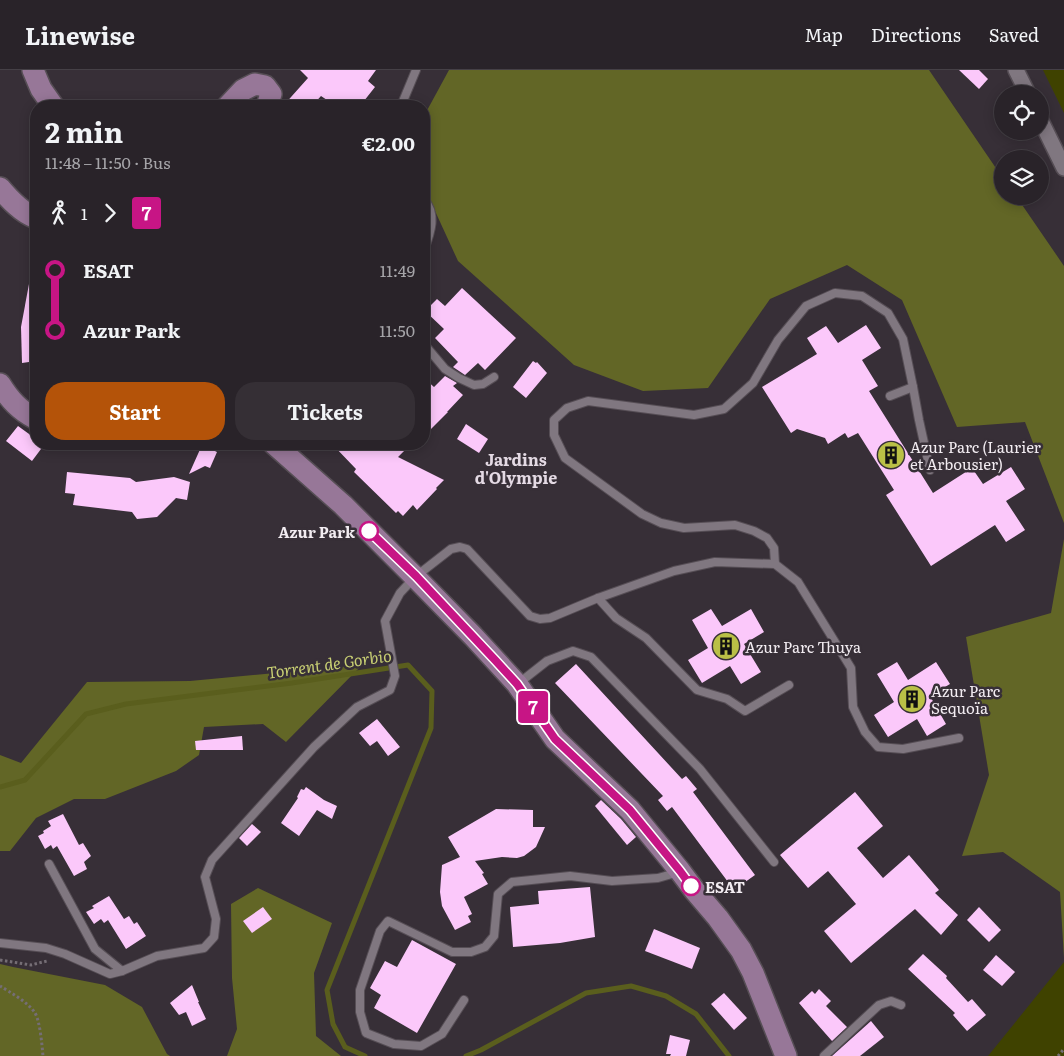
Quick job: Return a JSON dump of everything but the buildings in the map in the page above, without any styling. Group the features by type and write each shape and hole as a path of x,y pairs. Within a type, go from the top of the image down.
{"street":[{"path":"33,70 41,89 49,100"},
{"path":"1016,70 1024,85"},
{"path":"234,100 243,90 255,84 265,86 271,94 270,100"},
{"path":"1049,137 1064,168"},
{"path":"0,188 14,204 30,215"},
{"path":"0,384 7,396 24,413 30,416"},
{"path":"281,450 342,505 416,576 517,684 555,739 630,810 718,918 741,950 753,974 786,1056"}],"lane":[{"path":"404,100 416,70"},
{"path":"430,207 432,219 430,231"},
{"path":"775,564 774,548 766,538 754,531 735,525 684,528 661,523 642,514 566,458 554,435 554,420 567,408 588,401 694,415 724,408 753,383 778,340 806,306 836,293 862,296 888,312 903,339 930,470"},
{"path":"430,351 445,369 474,385 483,384 494,377"},
{"path":"890,396 913,387"},
{"path":"0,942 46,948 65,954 110,974 157,956 204,948 214,937 216,919 205,877 212,860 314,747 357,708 390,690 395,676 385,621 400,593 416,576 451,549 460,547 467,549 530,616 540,619 550,618 598,598 674,571 715,562 775,564 798,582 851,668 853,707 865,732 878,747 903,748 959,738"},
{"path":"598,598 616,618 646,638 697,690 727,699 745,711 789,685"},
{"path":"517,684 547,661 573,651 591,657 700,769 774,862"},
{"path":"50,864 95,949 122,971"},
{"path":"464,1000 442,1034 421,1046 394,1044 366,1033 360,1012 360,990 380,931 388,921 452,952 471,952 485,947 494,936 498,894 512,882 570,876 612,881 658,878 680,871"},
{"path":"824,1056 879,1005 891,1001 901,1005"}],"path":[{"path":"0,960 31,964 64,958 65,954"},
{"path":"0,986 35,1012 38,1018 44,1056"},
{"path":"1058,1056 1064,1049"}],"shaded area":[{"path":"1043,70 1064,70 1064,113"},
{"path":"1064,962 1064,1056 988,1056"}],"green space":[{"path":"449,70 929,70 994,165 994,205 1022,205 1064,266 1064,523 1025,422 957,427 902,300 847,265 770,299 708,388 643,391 574,365 458,261 430,200 430,105"},
{"path":"1064,539 1064,958 1060,892 1003,852 962,856 989,775 966,637 1051,613"},
{"path":"362,665 286,742 263,724 204,727 199,755 176,771 105,799 74,799 36,818 10,851 0,851 0,755 21,763 87,682 190,681"},
{"path":"258,888 332,923 314,973 316,1036 341,1056 227,1056 237,1029 232,978 231,904"},
{"path":"0,964 105,985 142,1007 167,1054 170,1056 0,1056"}],"waterway":[{"name":"Torrent de Gorbio","path":"0,787 25,780 86,714 126,704 292,683 408,665 432,691 431,728 327,990 333,1024 345,1047 365,1056"},
{"name":"Torrent de Gorbio","path":"466,1056 481,1050 586,993 631,986 666,996 696,1014 729,1056"}],"bus line":[{"name":"7","path":"369,531 474,636 517,684 555,739 630,810 691,886"}],"place":[{"name":"Azur Parc (Laurier et Arbousier)","path":"891,455"},
{"name":"Azur Park","path":"369,531"},
{"name":"Azur Parc Thuya","path":"726,646"},
{"name":"Azur Parc Sequoïa","path":"912,699"},
{"name":"ESAT","path":"691,886"}],"district":[{"name":"Jardins d'Olympie","path":"516,468"}]}
